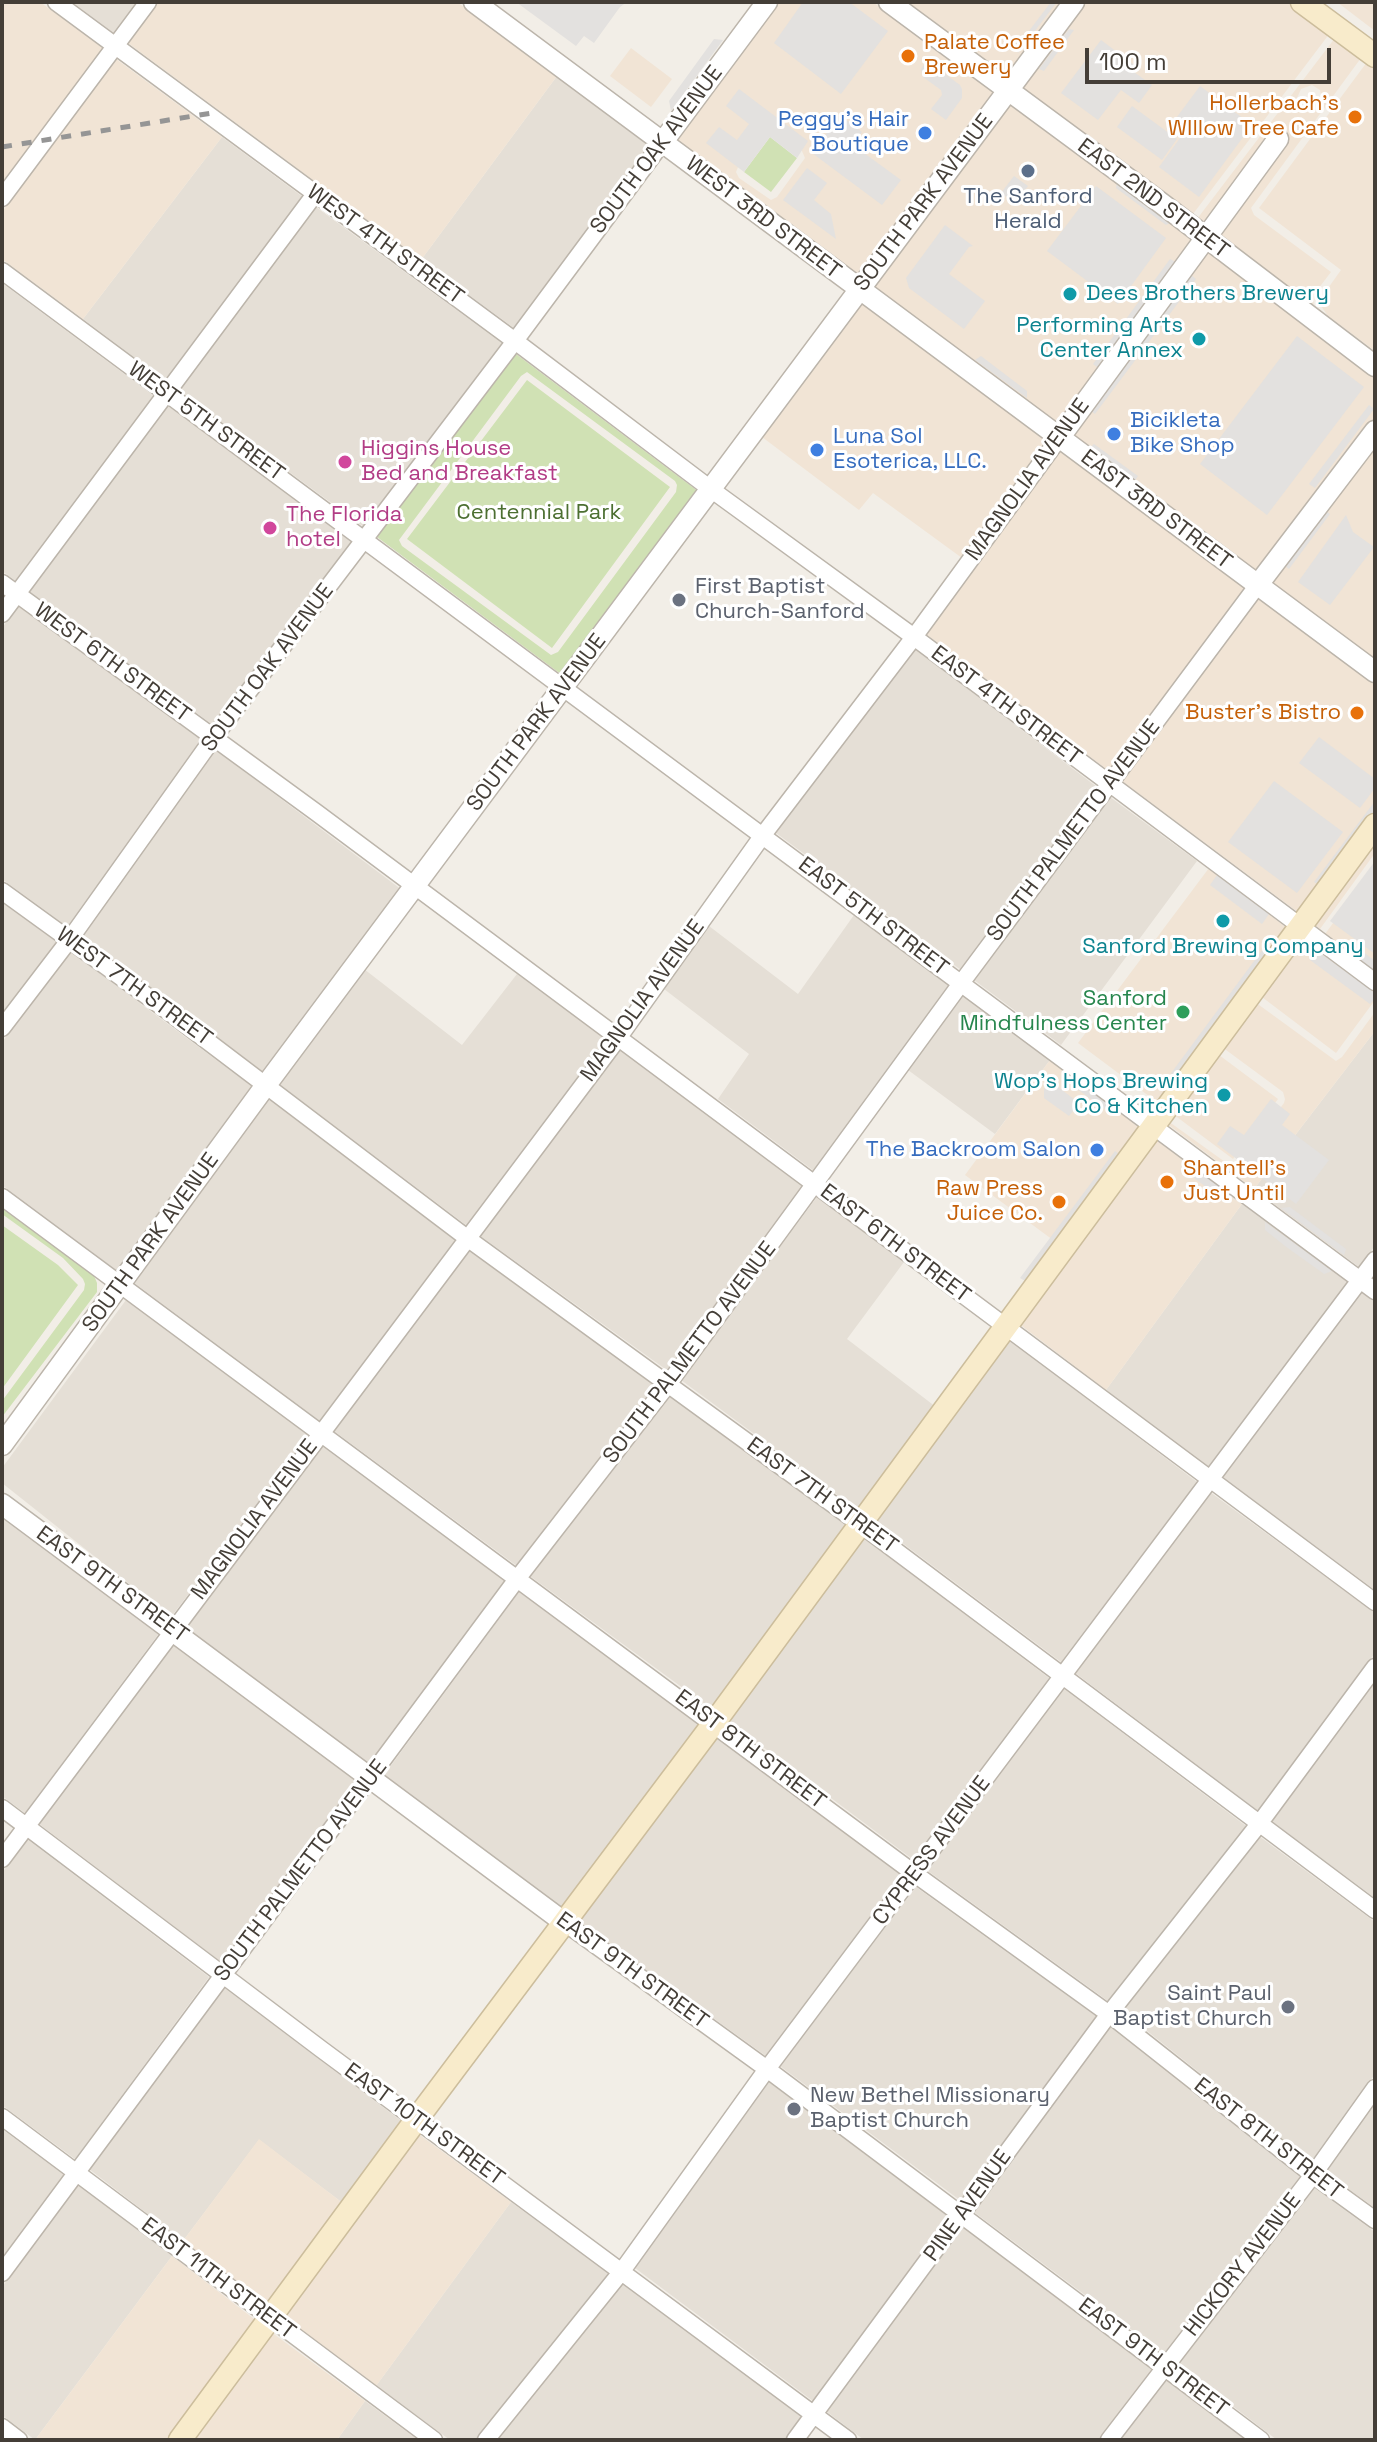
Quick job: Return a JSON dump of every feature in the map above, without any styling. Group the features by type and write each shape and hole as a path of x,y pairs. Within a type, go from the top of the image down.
{"main road":[{"path":"1302,2 1375,56"},
{"path":"180,2440 714,1723 1375,825"}],"street":[{"name":"WEST 4TH STREET","path":"56,2 712,490"},
{"path":"2,198 148,2"},
{"name":"WEST 3RD STREET","path":"474,2 859,291"},
{"name":"SOUTH OAK AVENUE","path":"2,1028 70,939 214,737 515,341 767,2"},
{"name":"EAST 2ND STREET","path":"889,2 1375,366"},
{"name":"SOUTH PARK AVENUE","path":"2,1445 266,1085 1074,2"},
{"name":"MAGNOLIA AVENUE","path":"2,1859 619,1037 763,835 914,637 1278,139"},
{"path":"2,614 315,194"},
{"name":"WEST 5TH STREET","path":"2,271 563,688"},
{"name":"EAST 3RD STREET","path":"859,291 1375,672"},
{"name":"SOUTH PALMETTO AVENUE","path":"2,2273 517,1579 669,1383 962,982 1375,431"},
{"name":"EAST 4TH STREET","path":"712,490 1375,982"},
{"name":"WEST 6TH STREET","path":"2,583 414,887"},
{"name":"EAST 5TH STREET","path":"563,688 1375,1291"},
{"name":"EAST 6TH STREET","path":"414,887 1375,1602"},
{"name":"WEST 7TH STREET","path":"2,891 266,1085"},
{"name":"EAST 7TH STREET","path":"266,1085 467,1238 860,1524 1375,1910"},
{"name":"EAST 8TH STREET","path":"2,1197 915,1874 1109,2014 1375,2220"},
{"name":"CYPRESS AVENUE","path":"486,2440 622,2271 767,2069 1375,1260"},
{"name":"EAST 9TH STREET","path":"2,1504 565,1923 767,2069 1261,2440"},
{"name":"PINE AVENUE","path":"795,2440 1109,2014 1259,1824 1375,1667"},
{"name":"EAST 10TH STREET","path":"2,1808 848,2440"},
{"name":"HICKORY AVENUE","path":"1109,2440 1313,2175 1375,2088"},
{"name":"EAST 11TH STREET","path":"2,2117 434,2440"},
{"path":"2,2427 19,2440"}],"shaded area":[{"path":"2,2 40,2 103,48 2,184"},
{"path":"72,2 138,2 114,33"},
{"path":"159,2 457,2 557,76 421,260 128,43"},
{"path":"516,2 627,2 594,43 584,36 576,46"},
{"path":"778,2 873,2 995,94 859,278 674,140","holes":["775,131 802,151 805,158 777,197 771,200 739,178 736,172"]},
{"path":"803,2 849,2 888,31 841,94 774,43"},
{"path":"905,2 1288,2 1330,33 1193,214"},
{"path":"1051,2 1057,2 1018,53 1016,48"},
{"path":"1337,2 1375,2 1375,31"},
{"path":"1069,29 1074,30 1044,71 1039,69"},
{"path":"1335,38 1361,58 1251,208 1254,215 1331,272 1315,293 1313,306 1218,235 1289,136 1276,127 1205,225 1197,219","holes":["1312,85 1320,90 1322,102 1317,109 1304,111 1297,98 1301,89"]},
{"path":"714,39 723,40 671,111 669,101"},
{"path":"1101,40 1137,67 1134,72 1152,85 1139,103 1121,90 1098,120 1061,93"},
{"path":"631,48 672,79 651,107 610,76"},
{"path":"116,59 222,137 83,319 2,259 2,212"},
{"path":"927,61 962,89 962,98 946,120 931,109 942,95 941,90 923,77 921,69"},
{"path":"1367,62 1375,68 1375,351 1328,316 1321,306 1321,298 1341,270 1259,208"},
{"path":"557,76 650,146 514,328 421,260"},
{"path":"1200,86 1252,125 1199,197 1159,167 1180,138 1168,129"},
{"path":"739,89 808,141 797,158 770,137 744,172 706,143 719,127 737,140 749,124 726,106"},
{"path":"1009,104 1193,240 1059,424 872,288"},
{"path":"1132,106 1177,139 1162,160 1117,127"},
{"path":"840,115 862,132 853,145 901,180 882,205 812,153"},
{"path":"222,137 303,197 166,381 83,319"},
{"path":"807,168 827,183 814,200 831,214 836,239 783,200"},
{"path":"1014,176 1028,186 1015,203 1001,193"},
{"path":"1117,182 1172,222 1166,225 1116,188"},
{"path":"1096,186 1166,238 1118,304 1047,251"},
{"path":"316,207 503,344 364,527 179,391"},
{"path":"945,225 973,246 949,274 985,301 964,329 909,288 906,278"},
{"path":"1207,250 1375,378 1375,417 1256,573 1072,434"},
{"path":"1170,259 1176,262 1097,367 1093,364"},
{"path":"1191,275 1196,279 1095,414 1090,410"},
{"path":"2,283 154,396 16,581 2,571"},
{"path":"861,303 1048,440 962,558 873,493 859,510 762,437"},
{"path":"1297,336 1364,387 1267,515 1200,464"},
{"path":"981,356 1027,391 1027,398 975,360"},
{"path":"1369,405 1374,409 1315,488 1309,484"},
{"path":"168,406 352,542 213,725 29,591"},
{"path":"1094,444 1138,476 1134,482 1089,448"},
{"path":"1375,444 1375,661 1270,583"},
{"path":"1061,450 1244,588 1109,771 926,634"},
{"path":"1326,511 1330,514 1289,569 1285,566"},
{"path":"1346,515 1353,532 1374,547 1330,605 1298,582"},
{"path":"1258,598 1375,684 1375,811 1299,913 1122,781"},
{"path":"18,606 202,740 68,927 2,879 2,628"},
{"path":"915,649 1097,787 961,970 776,833"},
{"path":"1319,737 1375,779 1375,788 1360,808 1299,763"},
{"path":"216,750 402,890 265,1073 82,937"},
{"path":"1274,781 1343,832 1297,893 1228,842"},
{"path":"1110,797 1197,861 1061,1045 974,980"},
{"path":"1375,801 1375,810 1319,885 1314,882"},
{"path":"1375,839 1375,853 1320,929 1312,923"},
{"path":"1375,861 1375,954 1330,921"},
{"path":"1375,866 1375,1000 1336,1053 1246,985 1203,1043 1278,1099 1233,1159 1078,1043 1209,868 1314,949"},
{"path":"1217,875 1269,914 1262,924 1210,885"},
{"path":"2,902 57,942 2,1014"},
{"path":"854,915 949,985 814,1171 718,1099 749,1054 664,989 709,926 798,994"},
{"path":"1353,944 1375,961 1375,971 1344,948"},
{"path":"1263,949 1269,953 1171,1084 1166,1080"},
{"path":"1316,950 1375,993 1375,999 1370,1004 1310,960"},
{"path":"71,952 254,1088 119,1272 2,1185 2,1042"},
{"path":"364,969 462,1045 517,974 606,1039 466,1225 278,1083"},
{"path":"962,995 1050,1060 995,1134 908,1070"},
{"path":"1255,1002 1336,1061 1375,1012 1375,1031 1254,1189 1166,1123 1168,1121 1232,1167 1239,1163 1284,1103 1283,1092 1222,1047"},
{"path":"1375,1031 1375,1246 1359,1267 1254,1189"},
{"path":"620,1049 803,1187 668,1371 479,1235"},
{"path":"1050,1060 1141,1129 1057,1243 965,1175"},
{"path":"1068,1074 1115,1109 1109,1112 1066,1081"},
{"path":"1049,1080 1079,1103 1069,1116 1044,1098 1044,1089"},
{"path":"267,1098 455,1240 320,1421 133,1282"},
{"path":"1271,1099 1290,1114 1282,1125 1329,1160 1296,1204 1217,1144 1230,1126 1244,1135"},
{"path":"1155,1139 1242,1204 1106,1390 1018,1323"},
{"path":"1115,1151 1119,1154 1025,1281 1020,1278"},
{"path":"1186,1162 1232,1196 1224,1200 1183,1170"},
{"path":"817,1197 904,1262 847,1339 936,1407 859,1511 681,1380"},
{"path":"1242,1204 1348,1282 1208,1467 1106,1390"},
{"path":"1290,1207 1346,1249 1344,1255 1281,1208"},
{"path":"1265,1222 1332,1271 1324,1274 1285,1246 1265,1230"},
{"path":"468,1250 656,1386 517,1566 334,1431"},
{"path":"1361,1292 1375,1303 1375,1590 1222,1477"},
{"path":"126,1300 309,1436 171,1617 2,1483 2,1468"},
{"path":"1007,1338 1197,1482 1061,1662 873,1521"},
{"path":"670,1396 848,1527 713,1710 530,1576"},
{"path":"322,1446 505,1581 370,1765 185,1627"},
{"path":"1210,1492 1375,1613 1375,1653 1258,1811 1074,1672"},
{"path":"2,1513 160,1632 25,1813 2,1796"},
{"path":"862,1537 1049,1678 915,1861 727,1720"},
{"path":"519,1592 702,1726 563,1910 384,1775"},
{"path":"173,1642 359,1780 221,1962 38,1823"},
{"path":"1375,1681 1375,1898 1271,1821"},
{"path":"1063,1688 1246,1826 1108,2001 928,1871"},
{"path":"715,1736 903,1876 766,2056 577,1920"},
{"path":"1259,1836 1375,1922 1375,2074 1312,2162 1122,2011"},
{"path":"27,1839 209,1977 75,2159 2,2105 2,1873"},
{"path":"916,1887 1097,2017 961,2201 780,2066"},
{"path":"223,1987 404,2123 344,2204 259,2140 183,2241 89,2169"},
{"path":"1110,2027 1300,2177 1164,2354 974,2212"},
{"path":"769,2082 949,2217 813,2401 635,2268"},
{"path":"1375,2102 1375,2208 1325,2172"},
{"path":"2,2129 64,2175 2,2259"},
{"path":"417,2133 511,2202 376,2386 282,2316"},
{"path":"259,2139 344,2204 269,2306 183,2241"},
{"path":"78,2185 172,2256 35,2440 2,2415 2,2287"},
{"path":"1313,2187 1375,2232 1375,2440 1277,2440 1178,2364"},
{"path":"511,2202 609,2273 475,2440 450,2440 376,2386"},
{"path":"963,2227 1153,2369 1099,2440 864,2440 826,2411"},
{"path":"172,2256 258,2322 169,2440 35,2440"},
{"path":"623,2283 802,2416 785,2440 497,2440"},
{"path":"271,2332 365,2401 337,2440 190,2440"},
{"path":"1166,2379 1246,2440 1120,2440"},
{"path":"365,2401 418,2440 337,2440"}],"green space":[{"path":"770,137 797,158 771,192 744,172"},
{"path":"516,354 699,492 562,675 377,537","holes":["527,372 675,481 676,492 558,652 551,655 402,546 399,540"]},
{"name":"Centennial Park","path":"527,380 670,487 552,648 407,539"},
{"path":"2,1207 93,1273 97,1292 2,1417 2,1401 84,1290 85,1284 63,1258 2,1214"},
{"path":"2,1225 58,1265 78,1285 2,1389"}],"railway":[{"path":"2,147 218,112"}],"place":[{"name":"Palate Coffee Brewery","path":"908,56"},
{"name":"Hollerbach's WIllow Tree Cafe","path":"1355,117"},
{"name":"Peggy's Hair Boutique","path":"925,133"},
{"name":"The Sanford Herald","path":"1028,171"},
{"name":"Dees Brothers Brewery","path":"1070,294"},
{"name":"Performing Arts Center Annex","path":"1199,339"},
{"name":"Bicikleta Bike Shop","path":"1114,434"},
{"name":"Luna Sol Esoterica, LLC.","path":"817,450"},
{"name":"Higgins House Bed and Breakfast","path":"345,462"},
{"name":"The Florida hotel","path":"270,528"},
{"name":"First Baptist Church-Sanford","path":"679,600"},
{"name":"Buster's Bistro","path":"1357,713"},
{"name":"Sanford Brewing Company","path":"1223,921"},
{"name":"Sanford Mindfulness Center","path":"1183,1012"},
{"name":"Wop's Hops Brewing Co & Kitchen","path":"1224,1095"},
{"name":"The Backroom Salon","path":"1097,1150"},
{"name":"Shantell's Just Until","path":"1167,1182"},
{"name":"Raw Press Juice Co.","path":"1059,1202"},
{"name":"Saint Paul Baptist Church","path":"1288,2007"},
{"name":"New Bethel Missionary Baptist Church","path":"794,2109"}]}
